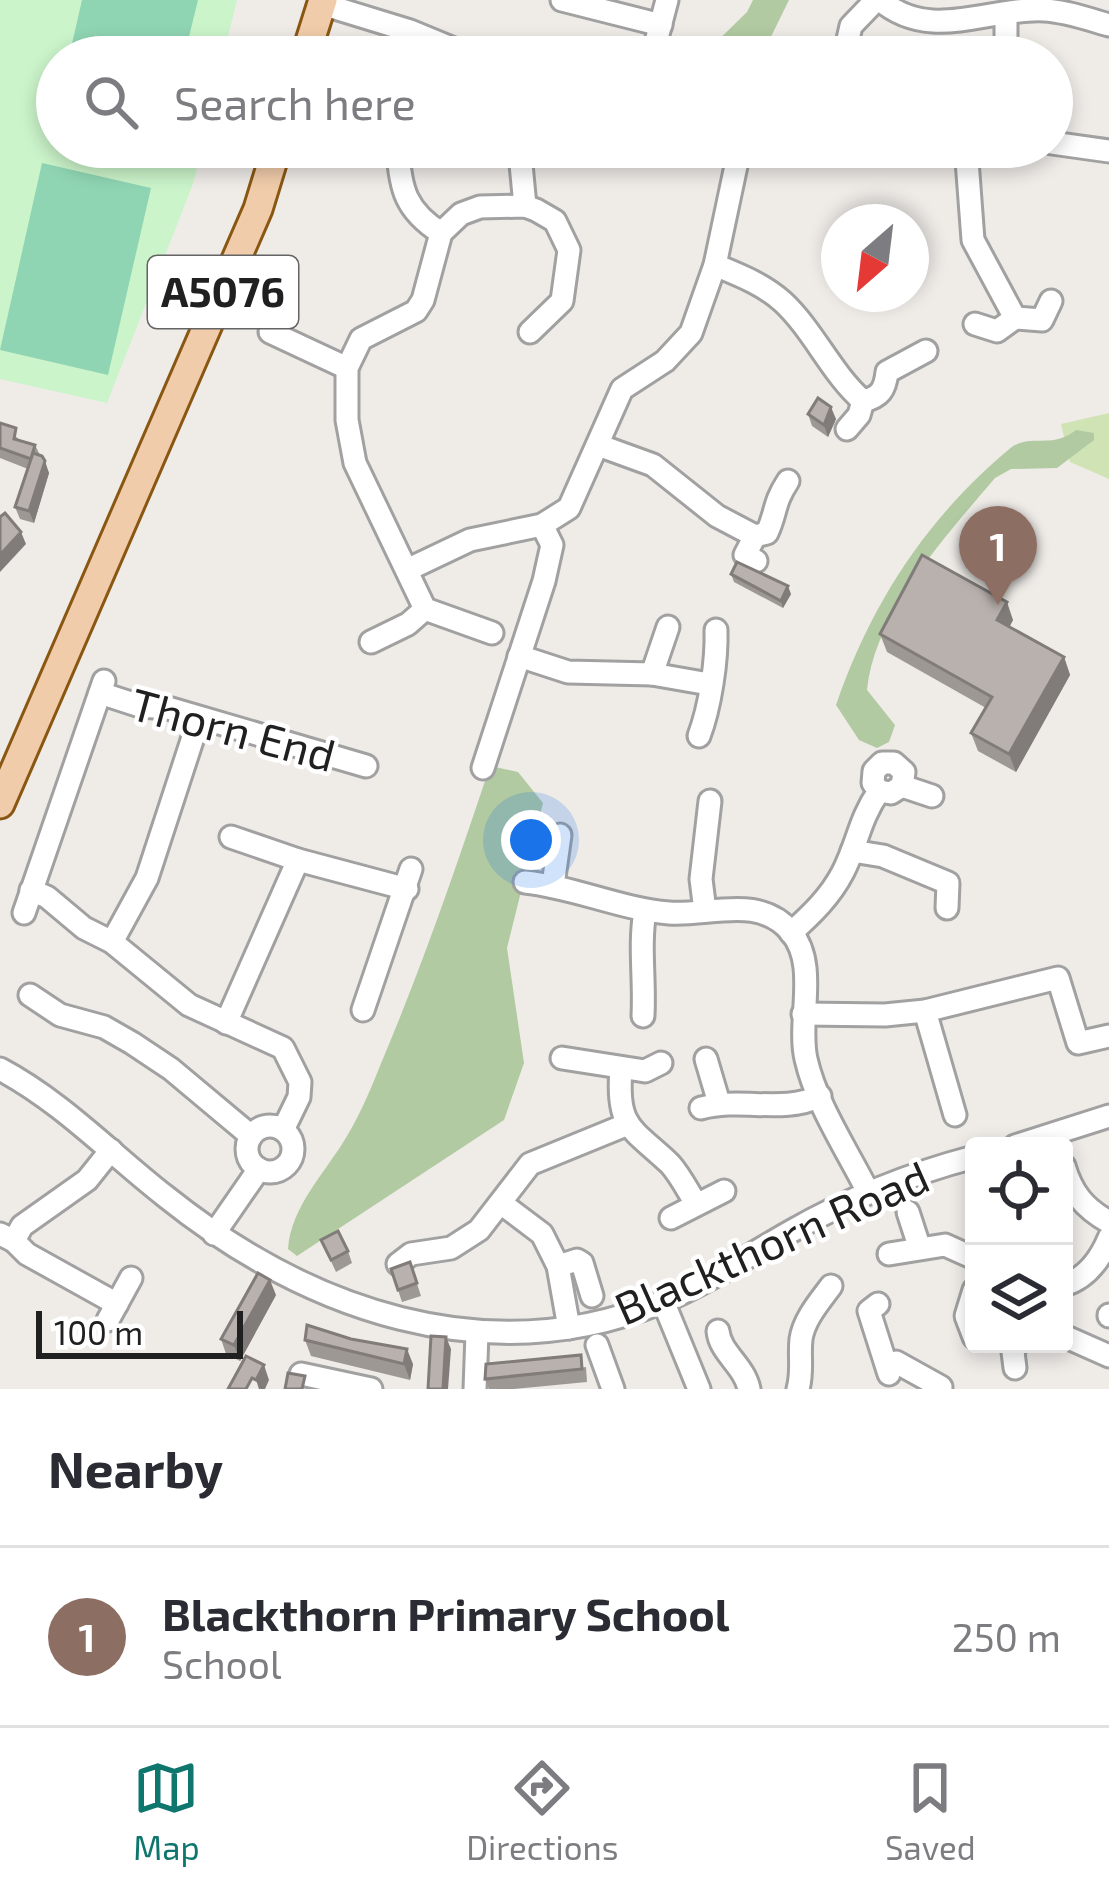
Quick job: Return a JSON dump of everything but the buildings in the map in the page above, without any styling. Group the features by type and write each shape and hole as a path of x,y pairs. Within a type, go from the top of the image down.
{"main road":[{"path":"311,36 322,2"},
{"name":"A5076","path":"0,804 258,209 271,168"}],"street":[{"path":"562,0 661,26"},
{"path":"658,36 667,0"},
{"path":"848,36 850,26 878,0 908,17 932,22 1044,10 1109,25"},
{"path":"322,2 422,36"},
{"path":"1004,36 1006,14"},
{"path":"1073,144 1108,145"},
{"path":"400,168 402,193 424,223 441,233"},
{"path":"521,168 525,206"},
{"path":"409,569 470,540 542,525 574,500 622,389 665,361 691,333 715,265 736,168"},
{"path":"968,168 974,240 1015,318"},
{"path":"417,617 409,569 355,463 347,420 347,368 361,339 416,311 441,233 461,214 480,207 525,206 555,221 569,250 562,301 530,332"},
{"path":"715,265 749,279 783,302 862,401"},
{"path":"975,324 997,331 1015,318 1042,320 1051,301"},
{"path":"270,332 347,368"},
{"path":"862,401 876,398 886,386 887,372 926,351"},
{"path":"848,429 862,401"},
{"path":"598,445 653,465 717,516 755,536"},
{"path":"756,561 745,555 755,536 767,532 773,503 788,481"},
{"path":"483,768 552,545 542,525"},
{"path":"371,642 417,617 492,633"},
{"path":"652,674 668,627"},
{"path":"699,736 709,710 716,630"},
{"path":"519,656 568,672 652,674 709,684"},
{"name":"Thorn End","path":"112,942 84,928 47,897 28,902 102,687 199,719 344,747 366,766"},
{"path":"199,719 147,878 112,942 189,1005 283,1048 295,1066 299,1097 284,1130"},
{"path":"897,756 904,772 902,786 891,794 879,791 873,783 874,771 897,756"},
{"path":"902,786 932,796"},
{"path":"791,932 823,904 852,851 862,815 879,791"},
{"path":"705,911 701,879 710,800"},
{"path":"553,885 560,835"},
{"path":"231,838 298,860 409,879 363,1010"},
{"path":"852,851 883,856 948,883 947,908"},
{"path":"226,1023 298,860"},
{"path":"525,882 645,910 754,910 791,932 801,951 806,1059 868,1192"},
{"path":"643,1016 645,980 639,944 645,910"},
{"path":"803,1014 925,1011 1058,978 1078,1043 1109,1036"},
{"path":"30,995 60,1015 104,1027 132,1043 251,1136"},
{"path":"925,1011 956,1115"},
{"path":"562,1058 645,1071 661,1063"},
{"path":"706,1059 710,1106 798,1107 820,1096"},
{"name":"Blackthorn Road","path":"0,1069 68,1114 214,1234 276,1271 388,1318 478,1333 569,1328 613,1319 663,1301 868,1192 965,1160"},
{"path":"621,1069 618,1095 628,1124 646,1147 672,1166 696,1204"},
{"path":"1064,1137 1109,1116"},
{"path":"405,1252 452,1248 478,1230 530,1164 628,1124"},
{"path":"263,1127 284,1130 292,1143 290,1162 277,1171 259,1169 249,1157 251,1136 263,1127"},
{"path":"112,1150 87,1180 7,1238 112,1312 131,1277"},
{"path":"214,1234 259,1169"},
{"path":"1073,1190 1087,1210 1109,1222"},
{"path":"670,1218 724,1191"},
{"path":"501,1203 542,1234 558,1266 569,1328"},
{"path":"908,1212 919,1246"},
{"path":"1073,1282 1101,1258 1109,1238"},
{"path":"889,1253 945,1245 965,1254"},
{"path":"558,1266 582,1263 592,1296"},
{"path":"798,1389 804,1367 801,1339 812,1312 831,1286"},
{"path":"663,1301 699,1389"},
{"path":"878,1304 869,1311 891,1370 941,1387"},
{"path":"718,1330 722,1348 737,1360 748,1389"},
{"path":"475,1389 478,1333"},
{"path":"1073,1340 1109,1357"},
{"path":"597,1345 613,1389"},
{"path":"1013,1353 1015,1368"},
{"path":"301,1374 356,1388"}],"green space":[{"path":"0,0 237,0 228,36 36,36 36,168 197,168 107,403 0,379"},
{"path":"82,0 198,0 189,36 74,36"},
{"path":"753,0 789,0 771,36 722,36"},
{"path":"41,168 64,168 151,188 108,375 0,350"},
{"path":"1109,413 1109,479 1070,462 1061,424"},
{"path":"1076,430 1094,433 1094,440 1057,468 1011,469 995,478 916,576 883,632 867,690 895,725 889,742 877,748 859,740 836,705 867,630 906,563 955,501 1013,446 1059,439"},
{"path":"490,766 518,772 543,803 507,948 524,1063 504,1120 297,1256 288,1249 296,1218 370,1090"}],"place":[{"name":"Blackthorn Primary School","path":"998,605"}]}
